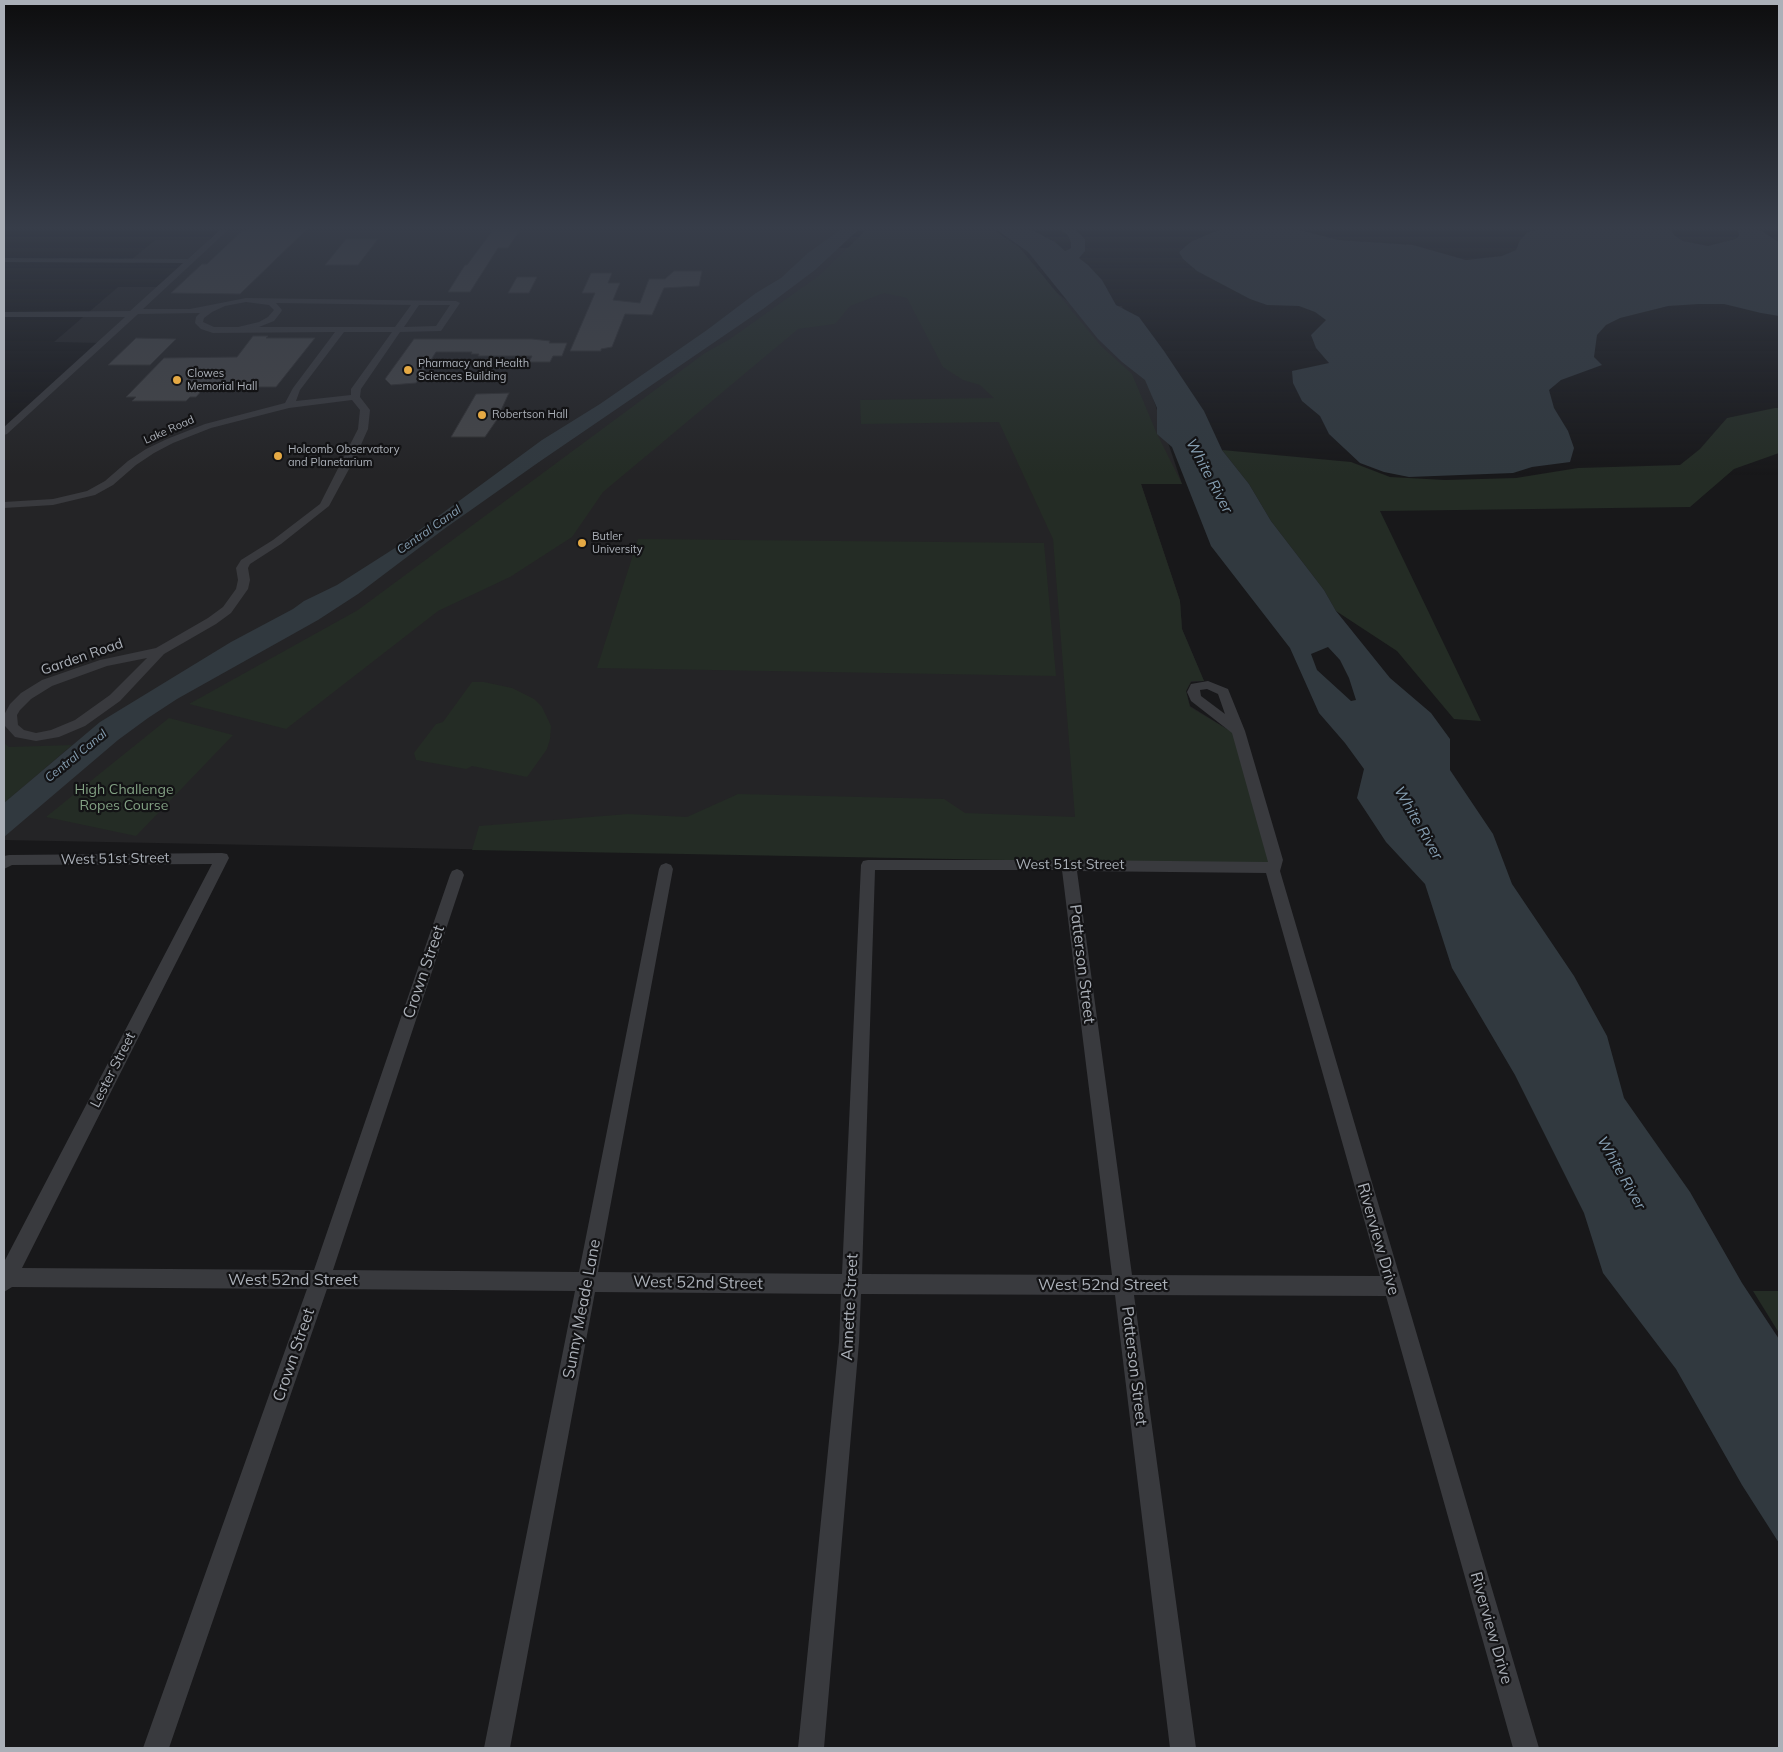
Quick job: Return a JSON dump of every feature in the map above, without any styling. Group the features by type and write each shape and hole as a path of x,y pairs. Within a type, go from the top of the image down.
{"street":[{"path":"5,430 134,312"},
{"path":"4,314 132,314 191,312"},
{"path":"199,323 200,316 207,312"},
{"path":"238,330 262,324 276,315 277,312"},
{"path":"355,397 356,390 410,312"},
{"path":"132,314 186,318 213,330 341,330 440,328 450,312"},
{"path":"289,406 296,390 341,330"},
{"name":"Lake Road","path":"4,505 41,504 85,495 105,486 136,460 170,441 208,426 319,400 355,397"},
{"name":"Garden Road","path":"160,650 111,702 80,723 54,734 36,737 20,734 12,726 10,715 15,707 31,693 47,683 104,663 160,650 212,621 227,610 242,589 244,580 242,568 245,562 277,542 324,506 347,464 363,429 365,410 355,397"},
{"name":"Riverview Drive","path":"1238,731 1276,860 1272,868 1391,1286 1526,1748"},
{"name":"West 51st Street","path":"6,862 222,858"},
{"name":"Lester Street","path":"4,1279 222,858"},
{"name":"West 51st Street","path":"868,864 1272,868"},
{"name":"Annette Street","path":"810,1748 849,1342 868,864"},
{"name":"Patterson Street","path":"1069,865 1183,1748"},
{"name":"Sunny Meade Lane","path":"496,1748 666,869"},
{"name":"Crown Street","path":"156,1748 320,1280 457,875"},
{"name":"West 52nd Street","path":"4,1279 1391,1286"}],"shaded area":[{"name":"Butler University","path":"89,312 1124,312 1182,484 1141,484 1180,601 1182,629 1204,681 1191,682 1186,691 1190,706 1235,734 1272,865 4,840 4,433 100,343 54,342"}],"green space":[{"path":"768,312 845,312 835,324 798,329 603,492 572,537 510,577 438,611 286,729 189,704 358,610 705,353 730,339"},
{"path":"914,312 1073,312 1101,346 1132,374 1157,434 1182,484 1141,484 1180,601 1182,629 1204,681 1191,681 1186,691 1190,707 1235,734 1272,865 472,850 479,826 628,814 687,817 738,794 944,799 965,813 1075,817 1053,539 999,422 861,424 860,400 994,398 980,385 963,380 943,367"},
{"path":"1779,408 1779,453 1734,469 1690,507 1380,511 1481,721 1454,719 1397,651 1336,611 1324,590 1271,521 1249,484 1222,450 1351,462 1390,477 1445,480 1516,478 1578,468 1680,465 1700,449 1727,418"},
{"path":"638,539 1044,543 1056,676 597,668"},
{"path":"472,682 484,682 512,688 534,699 542,707 551,726 550,739 547,749 527,777 472,766 466,769 416,760 414,753 436,724 443,722"},
{"name":"High Challenge Ropes Course","path":"169,718 233,735 136,836 46,817"},
{"path":"4,743 9,747 72,745 4,803"},
{"path":"1753,1291 1779,1291 1779,1333"}],"water":[{"name":"Central Canal","path":"731,312 759,312 539,462 444,529 358,594 318,620 177,699 148,718 118,740 4,837 4,803 100,722 231,642 293,609 304,601 337,585 395,548 542,440 600,404"},
{"name":"White River","path":"1076,312 1129,312 1139,317 1204,411 1222,450 1249,484 1271,521 1324,590 1336,611 1390,678 1431,713 1450,739 1450,770 1493,834 1512,884 1574,976 1607,1036 1624,1098 1690,1192 1742,1283 1779,1339 1779,1543 1742,1485 1676,1369 1603,1273 1584,1213 1515,1075 1452,968 1425,884 1386,842 1357,798 1364,769 1319,713 1290,648 1211,546 1172,447 1157,434 1157,408 1145,380 1122,362 1098,339","holes":["1328,647 1340,660 1349,678 1356,700 1351,701 1317,670 1311,654"]},
{"path":"1315,312 1645,312 1620,318 1606,325 1597,335 1594,357 1602,365 1561,380 1549,390 1554,408 1568,431 1574,448 1570,462 1532,467 1513,473 1409,477 1384,472 1360,463 1329,434 1320,416 1302,401 1293,383 1292,371 1329,363 1316,348 1311,335 1326,320"},
{"path":"1756,312 1779,312 1779,316"}],"building":[{"path":"587,312 653,312 652,315 625,314 612,347 601,349 601,351 570,351"},
{"path":"253,336 268,336 266,338 315,338 276,387 205,387 196,397 190,397 186,401 132,401 136,397 126,397 164,358 237,357"},
{"path":"136,338 176,339 150,365 108,365"},
{"path":"414,339 532,339 550,341 549,343 567,343 562,356 553,356 550,362 529,362 532,356 478,356 479,354 471,354 472,352 436,352 416,383 391,385 385,379"},
{"name":"Robertson Hall","path":"509,393 496,421 485,437 451,437 476,394"}],"place":[{"name":"Pharmacy and Health Sciences Building","path":"408,370"},
{"name":"Clowes Memorial Hall","path":"177,380"},
{"name":"Robertson Hall","path":"482,415"},
{"name":"Holcomb Observatory and Planetarium","path":"278,456"},
{"name":"Butler University","path":"582,543"}]}
